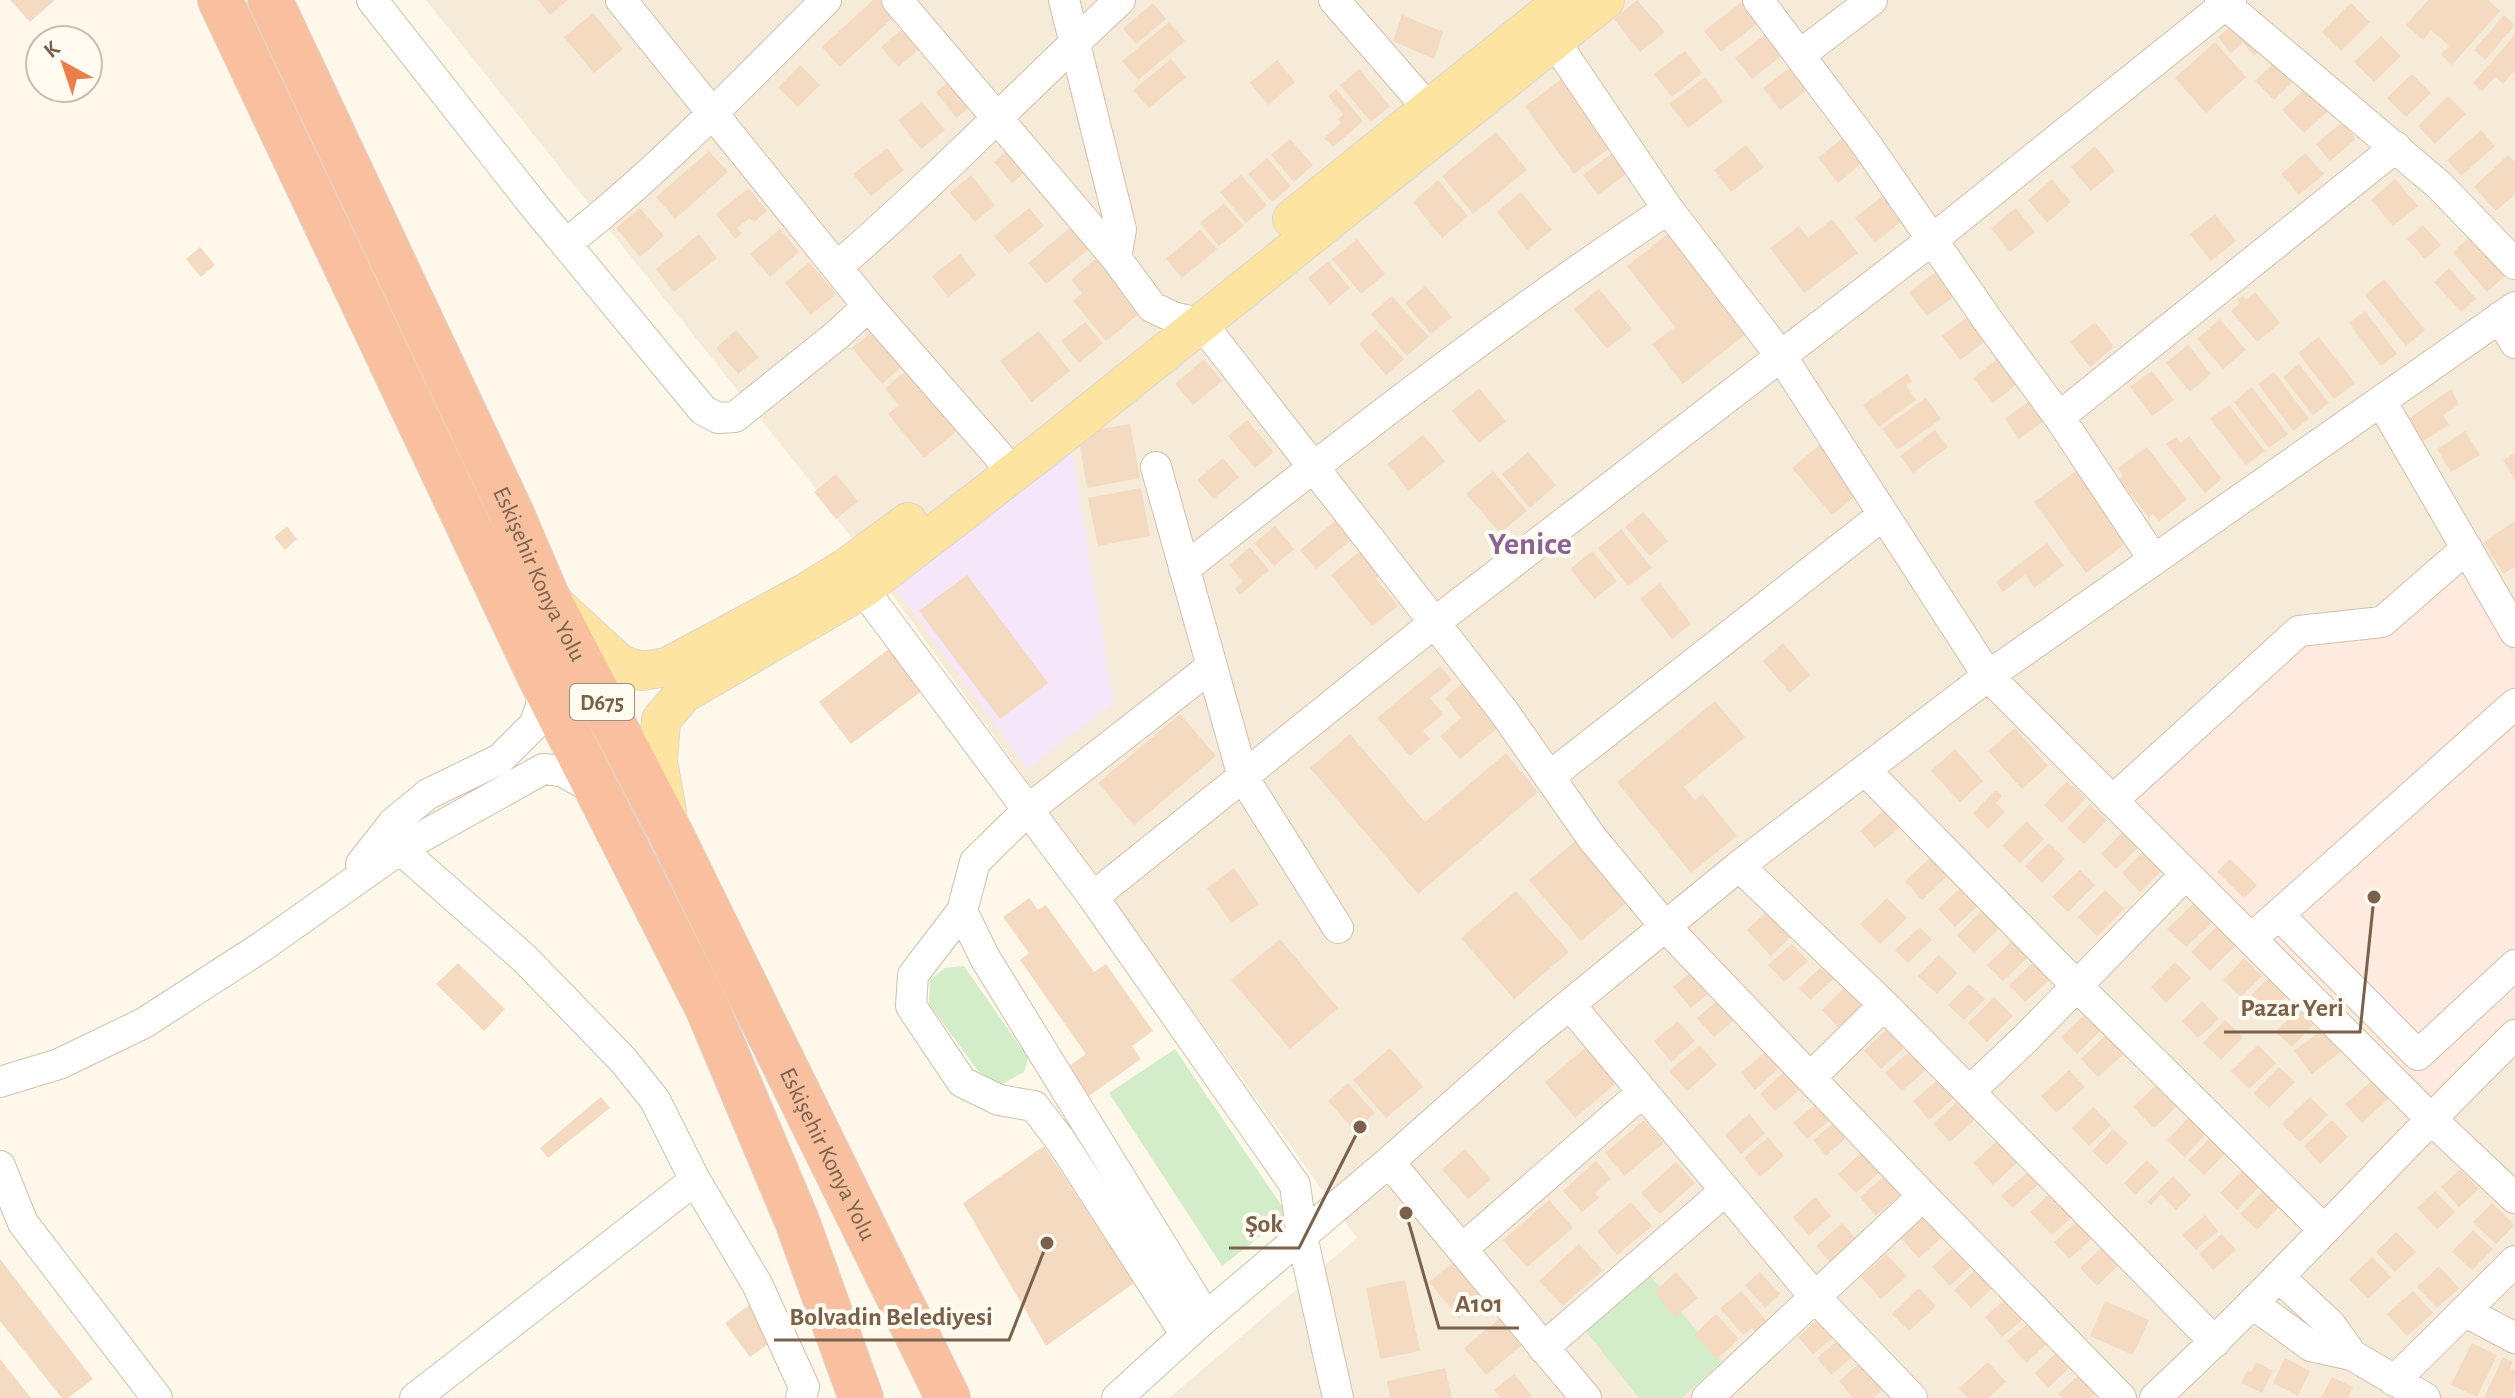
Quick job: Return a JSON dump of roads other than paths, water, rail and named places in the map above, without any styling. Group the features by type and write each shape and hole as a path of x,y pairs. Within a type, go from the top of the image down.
{"highway":[{"name":"Eskişehir Konya Yolu","path":"220,0 537,671 707,1007 797,1221 861,1398"},
{"name":"Eskişehir Konya Yolu","path":"270,0 512,514 547,596 671,834 948,1398"}],"main road":[{"path":"1187,320 1427,107 1564,0"},
{"path":"671,834 658,761 661,720 683,694 855,578 1005,465 1187,320 1555,42 1605,0"},
{"path":"547,596 620,664 641,671 667,667 779,608 855,578"}],"street":[{"path":"372,0 703,410 718,418 735,417 837,335 868,306"},
{"path":"621,0 868,306 1005,465"},
{"path":"567,243 613,207 714,113 826,0"},
{"path":"897,0 1116,258 1152,307 1187,320 1313,467 1504,712 1592,838 1664,925 2121,1398"},
{"path":"1064,0 1121,229 1116,258"},
{"path":"837,267 947,168 996,117 1120,0"},
{"path":"1334,0 1427,107"},
{"path":"1758,0 1866,144 2059,417 2154,560"},
{"path":"1801,54 1872,0"},
{"path":"1093,897 1434,623 1933,239 2226,2 2439,185 2515,264"},
{"path":"1555,42 1668,209 1781,356 1988,676 2430,1118 2515,1198"},
{"path":"2059,417 2396,147"},
{"path":"1184,569 1396,401 1597,255 1668,209"},
{"path":"1116,1396 1530,1037 1739,866 1988,676 2381,401 2511,317"},
{"path":"2381,401 2515,632"},
{"path":"1156,467 1243,777 1338,928"},
{"path":"1549,777 1883,515"},
{"path":"2112,801 2299,631 2382,622 2467,548"},
{"path":"855,578 1093,897 1295,1185 1302,1236 1338,1398"},
{"path":"1196,1326 1034,1106 999,1100 962,1082 911,1006 913,975 962,911 975,862 1029,809 1211,667"},
{"path":"337,894 394,822 416,803 428,794 500,759 534,725 542,704 537,671"},
{"path":"2251,939 2515,704"},
{"path":"0,1082 59,1064 144,1023 263,946 400,849 543,769 562,771 597,791"},
{"path":"1865,770 2077,986 2323,1229"},
{"path":"400,849 524,958 623,1060 655,1100 695,1180 757,1284 804,1387 801,1398"},
{"path":"1739,866 1884,1005 2215,1342"},
{"path":"1970,1091 2186,874"},
{"path":"962,911 985,958 1196,1326"},
{"path":"2279,915 2418,1055 2515,965"},
{"path":"1570,1005 1815,1297 1912,1398"},
{"path":"1810,1078 1884,1005"},
{"path":"2155,1398 2253,1304 2430,1118 2515,1035"},
{"path":"1462,1249 1643,1092"},
{"path":"1389,1162 1586,1398"},
{"path":"0,1166 23,1223 157,1398"},
{"path":"415,1398 695,1180"},
{"path":"1543,1348 1725,1191"},
{"path":"1707,1398 1923,1196"},
{"path":"2394,1381 2515,1261"},
{"path":"2279,1277 2330,1324 2352,1355"},
{"path":"2253,1304 2311,1346 2352,1355 2425,1398"},
{"path":"2464,1311 2515,1338"}],"place":[{"name":"Pazar Yeri","path":"2374,897"},
{"name":"Şok","path":"1360,1127"},
{"name":"A101","path":"1406,1213"},
{"name":"Bolvadin Belediyesi","path":"1047,1243"}],"district":[{"name":"Yenice","path":"1530,543"}]}
